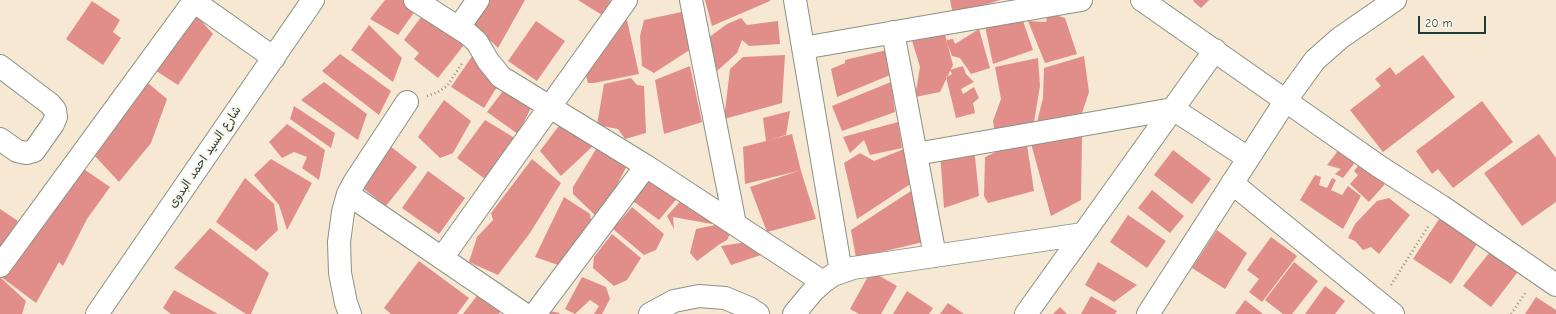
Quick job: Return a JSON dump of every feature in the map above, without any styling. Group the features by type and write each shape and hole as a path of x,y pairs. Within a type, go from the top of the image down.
{"street":[{"path":"0,266 193,0 274,58"},
{"name":"شارع السيد احمد البدوى","path":"97,314 313,0"},
{"path":"415,0 459,27 477,42 488,61 501,76 646,166 735,224 832,277"},
{"path":"459,27 478,0"},
{"path":"442,258 626,0"},
{"path":"691,0 735,224"},
{"path":"796,0 832,277"},
{"path":"803,48 1081,0"},
{"path":"1142,0 1380,167 1441,206 1548,279"},
{"path":"1148,314 1286,100 1315,60 1340,38 1395,0"},
{"path":"893,32 935,256"},
{"path":"1026,314 1215,50"},
{"path":"0,66 50,104 55,110 56,117 53,124 34,150 26,153 17,151 0,139"},
{"path":"350,314 346,303 340,273 339,242 343,212 348,194 355,181 407,102"},
{"path":"916,154 1173,109 1248,158"},
{"path":"535,314 646,166"},
{"path":"1232,183 1385,310"},
{"path":"348,194 524,314"},
{"path":"794,314 813,291 832,277 853,268 1083,234"},
{"path":"650,314 674,301 699,296 725,298 749,308 758,314"}],"path":[{"path":"407,102 438,92 447,86 477,42"},
{"path":"1385,310 1441,206"},
{"path":"1511,314 1548,279"}],"building":[{"path":"385,0 423,0 398,35 370,19"},
{"path":"488,0 525,0 498,48 472,23"},
{"path":"578,0 611,0 602,15"},
{"path":"705,0 770,0 770,1 712,26"},
{"path":"950,0 1000,0 953,15"},
{"path":"1209,0 1201,8 1193,1"},
{"path":"92,1 120,20 113,32 121,38 103,65 66,39"},
{"path":"189,7 213,34 178,85 147,65"},
{"path":"686,11 691,49 654,73 642,66 640,36 644,20"},
{"path":"424,13 464,45 438,78 414,59 419,53 404,40"},
{"path":"1048,13 1065,18 1077,54 1045,63 1028,21 1046,22"},
{"path":"741,18 747,25 778,21 780,44 749,46 742,40 737,53 717,71 708,38 727,24"},
{"path":"627,20 639,74 588,83 584,69 593,54 608,46 608,32"},
{"path":"536,21 565,41 537,81 508,61"},
{"path":"1023,21 1033,50 993,64 985,26"},
{"path":"369,25 402,58 393,82 351,50"},
{"path":"943,27 953,65 940,92 915,97 920,67 910,34"},
{"path":"979,29 990,68 971,74 960,58 952,56 946,40 953,39 955,44"},
{"path":"477,49 503,84 495,90 484,108 451,87"},
{"path":"887,50 895,73 837,97 831,69 845,63 845,60"},
{"path":"340,54 391,91 379,115 322,71"},
{"path":"785,55 782,103 724,119 730,69 743,57"},
{"path":"1423,55 1455,97 1383,152 1350,110 1381,86 1375,79 1390,67 1396,75"},
{"path":"1084,56 1089,92 1081,116 1036,126 1043,98 1044,68"},
{"path":"1038,58 1040,86 1034,122 995,134 993,121 1001,99 995,67"},
{"path":"690,66 702,122 664,134 655,80"},
{"path":"963,66 966,74 974,82 961,89 963,94 974,87 979,98 973,103 975,113 956,118 946,77 952,74 950,70"},
{"path":"136,73 167,99 151,143 119,182 83,143"},
{"path":"631,78 637,85 644,86 646,133 625,139 618,129 597,125 604,84"},
{"path":"324,82 367,114 358,140 301,100"},
{"path":"891,82 895,112 842,131 832,106"},
{"path":"506,87 534,102 518,134 487,112"},
{"path":"444,100 471,121 453,153 440,158 418,137"},
{"path":"1482,101 1513,142 1453,188 1438,169 1432,174 1416,151"},
{"path":"294,106 335,133 331,148 290,119"},
{"path":"790,111 786,135 769,140 792,134 801,171 816,219 767,232 750,187 798,171 745,184 743,147 766,141 763,118"},
{"path":"564,119 595,144 561,176 540,151"},
{"path":"485,120 518,140 485,179 457,158"},
{"path":"898,122 902,148 870,155 864,140 850,153 843,137"},
{"path":"287,124 325,150 319,180 302,168 307,157 294,152 282,158 269,142"},
{"path":"1539,134 1556,158 1556,202 1522,226 1484,173"},
{"path":"1082,136 1081,200 1051,216 1030,140"},
{"path":"1026,138 1034,191 988,203 984,196 985,157"},
{"path":"601,141 629,162 599,219 573,194 573,187"},
{"path":"1344,143 1360,156 1343,178 1335,174 1341,169 1327,165"},
{"path":"390,146 417,167 386,206 359,185"},
{"path":"909,147 915,181 857,219 844,163 860,153 874,161"},
{"path":"974,147 979,196 944,208 940,153"},
{"path":"1173,150 1211,179 1192,204 1154,175"},
{"path":"271,159 312,183 287,230 279,205 254,175"},
{"path":"532,159 561,183 530,233 498,275 469,262 477,237 493,220 491,213"},
{"path":"1363,160 1376,177 1385,184 1369,202 1350,184 1358,175 1354,171"},
{"path":"659,162 690,183 659,220 633,201"},
{"path":"75,163 110,187 87,219 63,266 59,262 36,303 0,276"},
{"path":"428,171 465,198 439,234 402,208"},
{"path":"1315,175 1321,177 1319,185 1327,188 1332,178 1336,180 1331,190 1342,195 1348,186 1361,196 1343,229 1300,200"},
{"path":"245,178 274,204 278,230 256,251 216,222"},
{"path":"694,186 712,202 712,224 673,217 674,229 667,216"},
{"path":"914,189 923,242 856,258 851,230"},
{"path":"1152,190 1184,216 1170,233 1138,208"},
{"path":"564,197 590,214 591,220 564,267 535,257"},
{"path":"1389,198 1410,215 1379,254 1371,247 1363,250 1355,241 1348,238 1355,224 1377,201"},
{"path":"632,207 664,234 656,250 644,255 613,229"},
{"path":"0,209 18,221 0,248"},
{"path":"1128,215 1166,241 1147,268 1110,242"},
{"path":"1441,216 1479,241 1451,284 1413,259"},
{"path":"725,223 732,230 727,240 697,261 690,253 696,229"},
{"path":"210,228 269,273 251,314 246,314 174,268"},
{"path":"1217,230 1247,253 1225,289 1192,268"},
{"path":"612,234 641,258 627,280 614,286 593,268 594,257"},
{"path":"1271,237 1297,256 1262,302 1249,292 1259,279 1247,270"},
{"path":"753,241 770,252 731,265 721,246"},
{"path":"1493,248 1520,269 1491,307 1463,286"},
{"path":"419,261 469,298 457,314 391,314 384,308"},
{"path":"1098,262 1137,285 1114,302 1085,285"},
{"path":"1294,262 1318,281 1292,314 1283,314 1265,300"},
{"path":"871,271 897,286 881,314 859,314 850,309"},
{"path":"0,277 26,301 22,314 0,314"},
{"path":"582,277 606,287 610,299 602,314 594,314 599,306 590,300 575,314 565,309"},
{"path":"1325,286 1345,301 1335,314 1305,314"},
{"path":"174,290 218,314 171,314 163,308"},
{"path":"907,291 933,308 929,314 893,314"},
{"path":"479,293 503,304 499,314 463,314"},
{"path":"1091,296 1117,311 1115,314 1081,314"},
{"path":"1536,297 1556,310 1556,314 1525,314"},
{"path":"1245,300 1263,314 1235,314"},
{"path":"948,303 964,314 940,314"},
{"path":"1060,307 1067,314 1053,314"},
{"path":"545,310 560,313 542,314"}]}
